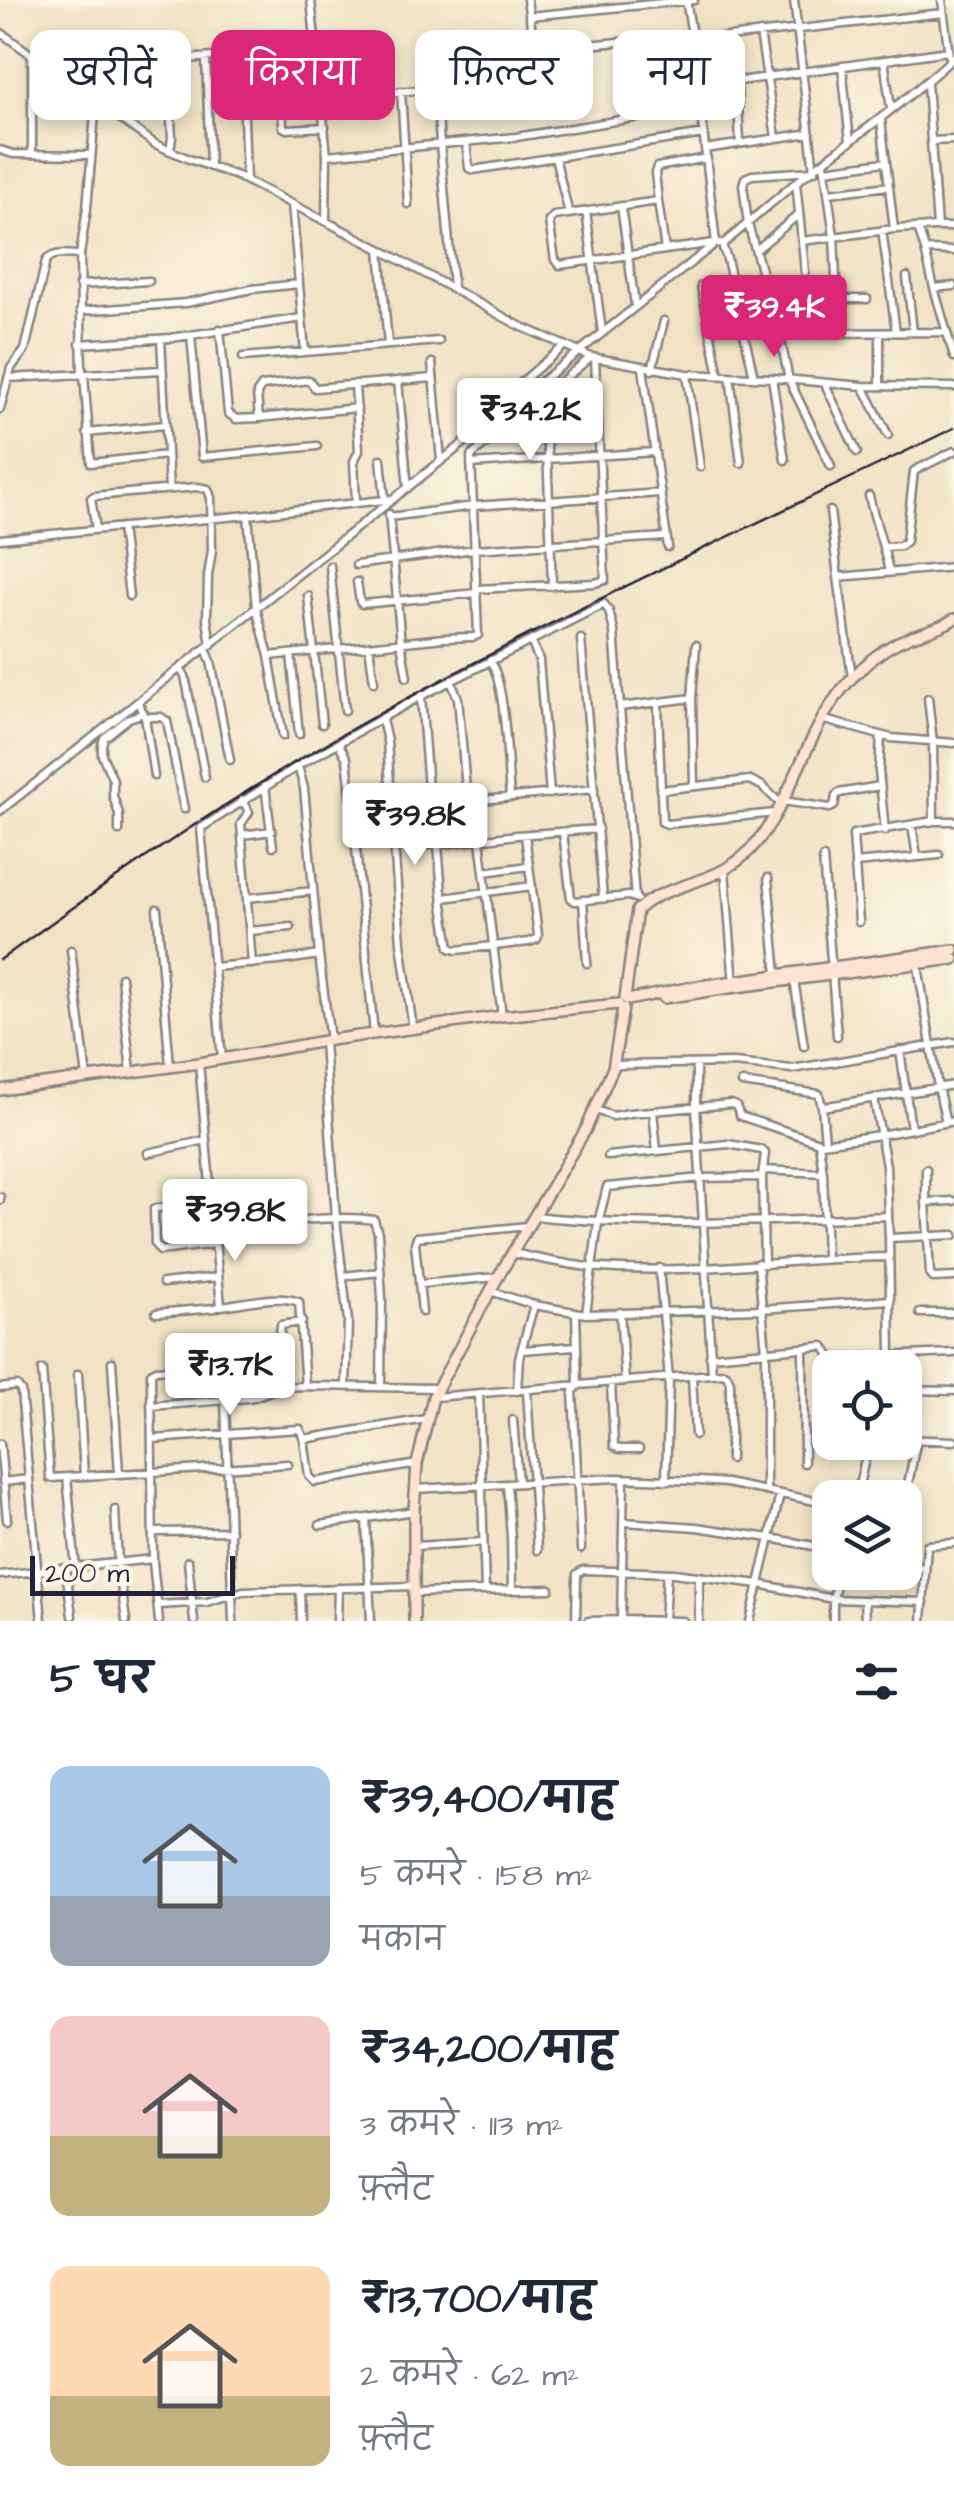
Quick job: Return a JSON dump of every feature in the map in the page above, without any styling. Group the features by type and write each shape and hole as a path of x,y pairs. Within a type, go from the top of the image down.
{"street":[{"path":"312,0 314,30"},
{"path":"527,0 531,30"},
{"path":"686,0 691,30"},
{"path":"529,16 694,0"},
{"path":"794,0 814,171"},
{"path":"942,0 951,56"},
{"path":"745,34 943,13"},
{"path":"0,32 30,54"},
{"path":"760,33 776,138"},
{"path":"745,81 884,60 951,56"},
{"path":"825,167 927,82 951,56"},
{"path":"206,58 210,168"},
{"path":"170,152 168,64 174,59 211,58"},
{"path":"884,60 891,111"},
{"path":"842,66 850,144"},
{"path":"927,82 936,227"},
{"path":"395,92 415,90"},
{"path":"401,91 408,204"},
{"path":"880,119 894,229"},
{"path":"32,120 32,154"},
{"path":"95,120 79,285 91,463 167,456"},
{"path":"122,120 170,152 292,203 518,325 588,355 686,374 863,386 954,386"},
{"path":"244,120 246,181"},
{"path":"283,120 287,129 324,128"},
{"path":"323,120 328,154 326,220"},
{"path":"439,120 453,288"},
{"path":"328,154 516,138 623,120"},
{"path":"702,120 719,244 754,377"},
{"path":"738,120 740,143"},
{"path":"706,149 810,133"},
{"path":"466,142 472,170 704,134"},
{"path":"931,141 954,140"},
{"path":"0,150 92,154"},
{"path":"555,157 569,214"},
{"path":"666,250 655,173 658,167 706,158"},
{"path":"269,656 476,636 479,632 473,452 588,355 602,332 748,224 796,183 825,167 885,162"},
{"path":"825,167 837,300"},
{"path":"814,171 752,174 743,182 748,224 789,380 831,466"},
{"path":"796,183 805,272"},
{"path":"829,192 889,186"},
{"path":"658,200 550,219 556,262 591,262 719,244"},
{"path":"292,203 304,352"},
{"path":"620,206 635,306"},
{"path":"586,211 602,332"},
{"path":"756,250 799,214"},
{"path":"918,228 954,357"},
{"path":"802,241 882,230 954,228"},
{"path":"882,230 896,332"},
{"path":"380,249 388,345"},
{"path":"925,250 954,251"},
{"path":"0,410 10,368 26,350 46,260 56,254 80,255"},
{"path":"908,277 913,332"},
{"path":"79,285 149,281"},
{"path":"80,311 186,303 299,284"},
{"path":"701,286 719,375"},
{"path":"934,288 954,286"},
{"path":"770,300 867,299"},
{"path":"80,344 192,335 302,318"},
{"path":"652,370 664,321"},
{"path":"778,328 824,333 946,332"},
{"path":"220,329 229,415 236,419 259,418 356,408"},
{"path":"880,333 880,386"},
{"path":"192,335 202,457 317,446"},
{"path":"161,338 169,489"},
{"path":"243,357 439,340"},
{"path":"494,418 511,392 565,344"},
{"path":"357,582 361,603 604,581 598,413 588,355"},
{"path":"0,812 142,709 208,650 494,418 588,355"},
{"path":"432,363 441,461"},
{"path":"643,368 668,547"},
{"path":"9,378 162,370"},
{"path":"686,374 700,467"},
{"path":"730,376 742,463"},
{"path":"259,418 257,393 262,386 309,380 314,388 433,378"},
{"path":"772,378 784,460"},
{"path":"398,381 408,488"},
{"path":"355,384 359,451 354,458 356,503"},
{"path":"825,384 857,452"},
{"path":"863,386 888,435"},
{"path":"552,586 546,419 598,413"},
{"path":"87,432 164,426"},
{"path":"884,546 900,546 906,540 914,471 954,451"},
{"path":"471,464 655,452"},
{"path":"381,458 406,677"},
{"path":"96,529 92,497 208,488 212,558 208,576 208,650 230,760"},
{"path":"0,539 356,503 388,507 474,506 660,493"},
{"path":"869,496 889,572"},
{"path":"830,511 852,678"},
{"path":"248,516 257,612 283,736"},
{"path":"122,526 129,596"},
{"path":"356,565 474,548 666,537"},
{"path":"330,566 346,710"},
{"path":"838,577 954,567"},
{"path":"308,596 322,724"},
{"path":"222,1059 200,829 298,766 421,696 606,604 614,631 639,901 614,1065 595,1110 435,1392 417,1464 414,1621"},
{"path":"563,833 570,897 576,901 639,901 726,870 750,850 770,824 821,719 852,678 886,650 954,619"},
{"path":"581,639 603,898"},
{"path":"531,641 539,660 550,794"},
{"path":"694,786 692,698 696,645"},
{"path":"369,646 374,682"},
{"path":"290,654 298,734"},
{"path":"490,660 501,697 510,797"},
{"path":"182,672 205,777"},
{"path":"450,680 458,701 467,801"},
{"path":"421,696 432,805 594,789"},
{"path":"620,707 692,698"},
{"path":"928,698 934,821"},
{"path":"658,704 661,820 665,824 779,806 830,808 840,793 880,786"},
{"path":"142,709 154,776"},
{"path":"142,709 167,721 184,810"},
{"path":"119,831 113,780 102,755 102,744 104,738 142,709"},
{"path":"821,719 880,736 954,743"},
{"path":"382,720 412,1028"},
{"path":"880,736 885,831"},
{"path":"339,744 347,759 374,1034"},
{"path":"298,766 304,788 327,1040 336,1217 348,1337 346,1387"},
{"path":"660,790 750,780 762,786 779,806"},
{"path":"265,786 273,846"},
{"path":"243,800 249,812 241,822 252,964"},
{"path":"860,922 853,834 934,821 954,822"},
{"path":"912,826 917,857"},
{"path":"417,845 598,829"},
{"path":"242,835 272,831"},
{"path":"438,845 447,944 456,950 493,946 538,938 525,835"},
{"path":"480,840 502,1016"},
{"path":"855,863 939,855"},
{"path":"823,858 837,1036"},
{"path":"484,872 529,866"},
{"path":"726,870 734,984"},
{"path":"768,878 777,978"},
{"path":"442,898 532,886"},
{"path":"247,898 313,891"},
{"path":"583,900 586,963"},
{"path":"156,909 170,1067"},
{"path":"250,931 291,927"},
{"path":"71,950 87,1078"},
{"path":"0,1090 412,1028 625,1003 917,959 954,950"},
{"path":"214,967 319,955"},
{"path":"917,959 954,959"},
{"path":"595,1110 613,1116 735,1105 740,1116 822,1142 950,1122 938,1087 917,959"},
{"path":"777,978 794,979 833,970"},
{"path":"120,976 132,1072"},
{"path":"794,979 804,1046"},
{"path":"614,1065 734,1063 792,1068 954,1042"},
{"path":"900,1050 911,1130"},
{"path":"199,1063 221,1306"},
{"path":"696,1064 712,1374"},
{"path":"742,1083 820,1096 826,1258"},
{"path":"822,1107 954,1085"},
{"path":"874,1098 886,1166 890,1257 887,1350"},
{"path":"653,1110 657,1151"},
{"path":"148,1153 206,1140"},
{"path":"608,1156 728,1144 764,1152 760,1309 766,1352 766,1491"},
{"path":"926,1168 931,1276 954,1277"},
{"path":"578,1386 576,1346 608,1186 823,1172"},
{"path":"211,1198 154,1209 155,1244 160,1251 216,1244"},
{"path":"926,1202 954,1201"},
{"path":"422,1312 415,1243 419,1236 531,1221 705,1223 888,1216"},
{"path":"252,1235 274,1226 336,1217 374,1220 382,1298 382,1387"},
{"path":"889,1238 954,1235"},
{"path":"512,1253 590,1267 659,1268 890,1257"},
{"path":"659,1268 669,1379 666,1481"},
{"path":"343,1276 380,1272"},
{"path":"420,1284 498,1276"},
{"path":"163,1284 218,1277"},
{"path":"490,1291 534,1305 581,1313 760,1309 890,1300"},
{"path":"156,1313 300,1302 305,1386"},
{"path":"517,1391 522,1350 534,1305"},
{"path":"620,1312 625,1382"},
{"path":"920,1313 954,1314"},
{"path":"270,1391 267,1346 279,1342 280,1326 302,1322"},
{"path":"522,1350 576,1346"},
{"path":"710,1356 824,1346 826,1350"},
{"path":"802,1348 804,1463"},
{"path":"922,1354 954,1353"},
{"path":"159,1621 153,1559 150,1375 154,1370 266,1360"},
{"path":"112,1362 118,1474"},
{"path":"42,1370 48,1474 52,1478 288,1464"},
{"path":"151,1406 254,1396 280,1387 382,1387 479,1394 724,1373 729,1378 730,1458"},
{"path":"78,1374 84,1476"},
{"path":"692,1376 695,1435"},
{"path":"611,1383 614,1446 640,1449"},
{"path":"0,1388 17,1386 21,1391 42,1621"},
{"path":"578,1386 572,1391 581,1549"},
{"path":"922,1390 954,1391"},
{"path":"527,1391 537,1550"},
{"path":"479,1394 486,1591"},
{"path":"225,1400 233,1621"},
{"path":"304,1438 426,1420"},
{"path":"513,1420 518,1483"},
{"path":"152,1440 300,1430 309,1476 316,1482 417,1464"},
{"path":"922,1440 954,1441"},
{"path":"0,1444 7,1520"},
{"path":"67,1477 76,1569"},
{"path":"3,1482 29,1479"},
{"path":"621,1620 624,1479"},
{"path":"415,1489 577,1480 711,1481 812,1500"},
{"path":"506,1484 512,1590"},
{"path":"750,1621 780,1494"},
{"path":"116,1510 126,1621"},
{"path":"320,1525 414,1511"},
{"path":"366,1519 370,1621"},
{"path":"624,1522 697,1526 812,1546"},
{"path":"154,1532 231,1531"},
{"path":"414,1546 483,1542"},
{"path":"922,1621 928,1544 954,1544"},
{"path":"0,1575 153,1559"},
{"path":"188,1561 194,1621"},
{"path":"66,1570 72,1616"},
{"path":"576,1621 578,1572 582,1570 667,1572 833,1598 924,1602"},
{"path":"664,1620 667,1572"},
{"path":"700,1576 700,1621"},
{"path":"159,1605 207,1602 233,1593 300,1588 550,1589"},
{"path":"300,1588 301,1621"},
{"path":"338,1588 338,1621"},
{"path":"832,1621 835,1590"},
{"path":"864,1600 865,1621"},
{"path":"588,1621 683,1621"}],"railway":[{"path":"0,960 249,790 411,696 565,616 954,428"}]}
